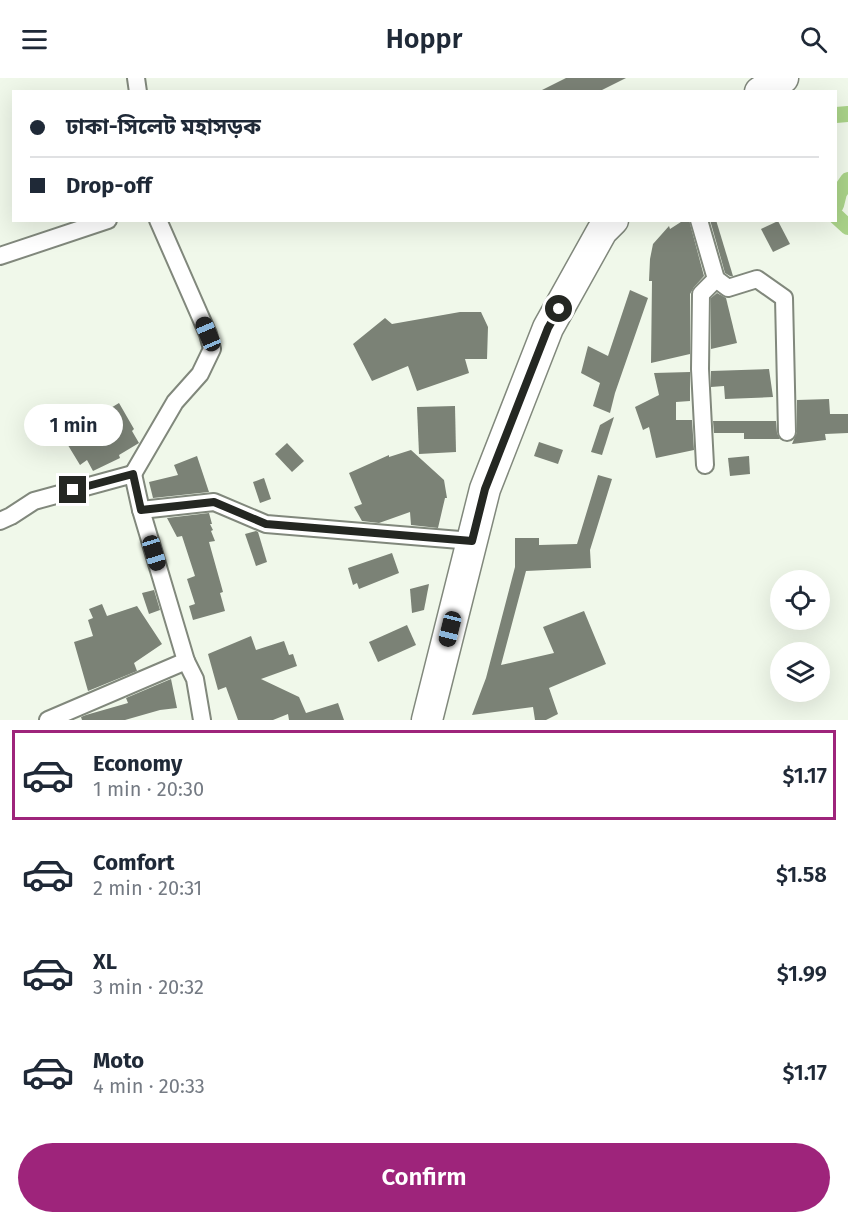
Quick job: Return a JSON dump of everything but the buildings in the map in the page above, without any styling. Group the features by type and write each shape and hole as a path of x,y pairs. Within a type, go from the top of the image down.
{"highway":[{"path":"763,90 783,78"},
{"path":"431,719 485,489 548,328 602,231 611,222"}],"street":[{"path":"0,256 102,222"},
{"path":"159,222 208,334 212,349 200,374 175,402 133,474 141,510 186,661 195,679 202,720"},
{"path":"700,222 716,279 728,288 757,279 784,298 787,432"},
{"path":"705,465 700,369 701,294 716,279"},
{"path":"0,520 11,516 34,501 133,474"},
{"path":"141,510 214,502 266,524 472,541"},
{"path":"48,720 186,661"}],"waterway":[{"path":"837,115 848,114"},
{"path":"837,201 839,193 848,180"},
{"path":"837,217 848,227"}],"route":[{"path":"73,490 133,474 141,510 214,502 266,524 472,541 485,489 548,328 559,309"}]}
